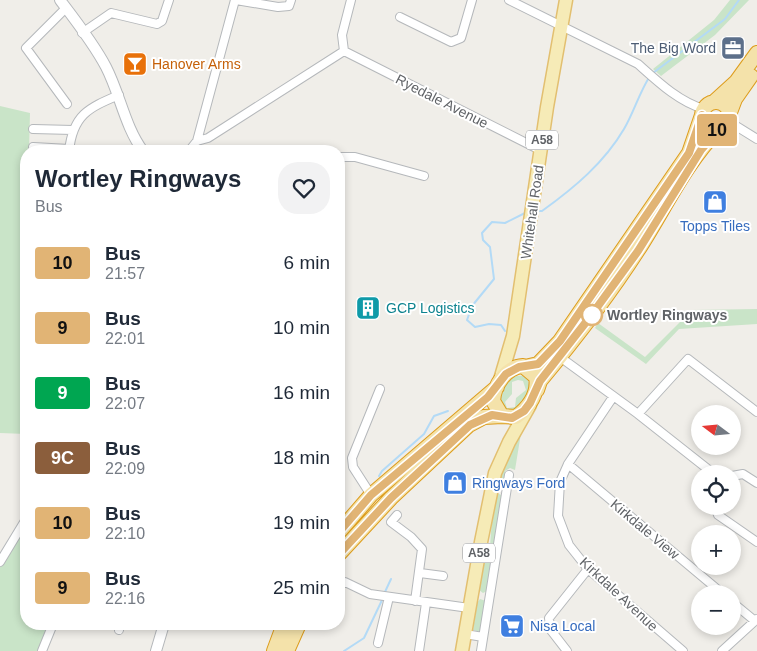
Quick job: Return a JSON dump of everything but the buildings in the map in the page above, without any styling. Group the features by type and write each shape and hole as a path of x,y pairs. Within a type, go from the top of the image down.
{"highway":[{"path":"345,525 371,495 513,370 538,364 560,341 689,153 706,109 736,82 757,53"},
{"path":"345,548 422,468 470,425 484,417 516,417 530,403 540,381 560,357 638,251 701,150 726,122 735,99 757,68"},
{"path":"706,109 725,106 726,122"},
{"path":"706,109 707,127 726,122"},
{"path":"524,367 536,377 537,390"},
{"path":"498,384 493,401 502,416"},
{"path":"371,495 382,496 422,468"},
{"path":"274,651 282,630"},
{"path":"287,651 296,630"}],"main road":[{"name":"Whitehall Road","path":"524,367 513,352 513,336 540,150 566,0"},
{"name":"Whitehall Road","path":"498,384 513,336"},
{"name":"A58","path":"462,651 492,487 509,442 526,416 530,403"},
{"path":"502,416 509,428 509,442"}],"street":[{"path":"82,32 111,13 157,24 162,21 169,0"},
{"path":"194,145 197,141 236,0 278,7 289,6 291,0"},
{"path":"197,141 208,138 344,51 342,35 351,0"},
{"path":"400,17 450,42 461,38 472,0"},
{"path":"509,0 638,64 655,79 693,106 706,109"},
{"path":"67,104 26,48 63,4 105,65 119,95 129,126 140,145"},
{"name":"Ryedale Avenue","path":"344,51 540,150"},
{"path":"70,145 73,130 81,116 90,108 119,95"},
{"path":"726,122 757,139"},
{"path":"33,129 73,130"},
{"path":"345,158 355,157 424,176"},
{"path":"560,357 638,414 703,465"},
{"path":"638,414 688,359 757,412"},
{"path":"371,495 353,467 352,458 380,389"},
{"name":"Kirkdale Avenue","path":"613,397 568,464 560,482 558,516 569,545 588,569 683,651"},
{"name":"Kirkdale View","path":"568,464 712,585"},
{"path":"741,474 757,483"},
{"path":"481,651 509,475"},
{"path":"492,487 506,490"},
{"path":"397,515 389,525 411,537 422,549 415,601"},
{"path":"718,515 757,542"},
{"path":"0,562 20,529"},
{"path":"567,651 550,629 549,618 588,569"},
{"path":"420,573 443,576"},
{"path":"345,582 370,594 469,608"},
{"path":"472,594 490,597"},
{"path":"378,643 389,597"},
{"path":"419,651 426,603"},
{"path":"722,651 756,620 741,609"},
{"path":"42,651 51,630"},
{"path":"156,651 162,630"},
{"path":"465,634 483,637"}],"green space":[{"path":"730,0 749,0 715,35 661,76 653,69 714,20"},
{"path":"0,106 30,113 29,145 20,145 20,434 0,433"},
{"path":"757,309 757,324 679,329 646,364 595,328 598,323 645,357 692,310"},
{"path":"523,376 528,380 530,389 520,408 512,414 500,405 503,389 512,378","holes":["523,381 526,390 516,398 515,407 507,408 505,402 512,394 512,382"]},
{"path":"521,433 515,470 510,468 505,471 507,476 504,488 499,484 500,477"},
{"path":"497,493 503,496 487,591 483,593 479,590 484,559 490,546 491,511"},
{"path":"20,531 20,630 51,630 42,651 0,651 0,567"},
{"path":"480,599 486,601 481,632 473,630 477,603"}],"waterway":[{"path":"653,73 725,19 739,0"},
{"path":"538,211 542,211 566,193 598,164 624,129 650,76"},
{"path":"505,331 501,325 489,324 475,327 467,320 472,306 494,279 490,247 483,240 482,233 492,222 505,223 525,213"},
{"path":"379,476 382,471 424,434 434,416 448,411"},
{"path":"384,594 391,579"},
{"path":"344,651 364,638 383,598"}],"bus line":[{"name":"10","path":"345,525 371,495 488,397 506,374 519,367 523,366 525,368 538,364 546,358 560,341 689,153 702,115 702,120 707,127 719,129 701,150 638,251 540,381 537,390 524,411 512,418 492,415 484,417 470,425 391,498 345,548"}],"place":[{"name":"The Big Word","path":"733,48"},
{"name":"Hanover Arms","path":"135,64"},
{"name":"Topps Tiles","path":"715,202"},
{"name":"GCP Logistics","path":"368,308"},
{"name":"Wortley Ringways","path":"592,315"},
{"name":"Ringways Ford","path":"455,483"},
{"name":"Nisa Local","path":"512,626"}]}
